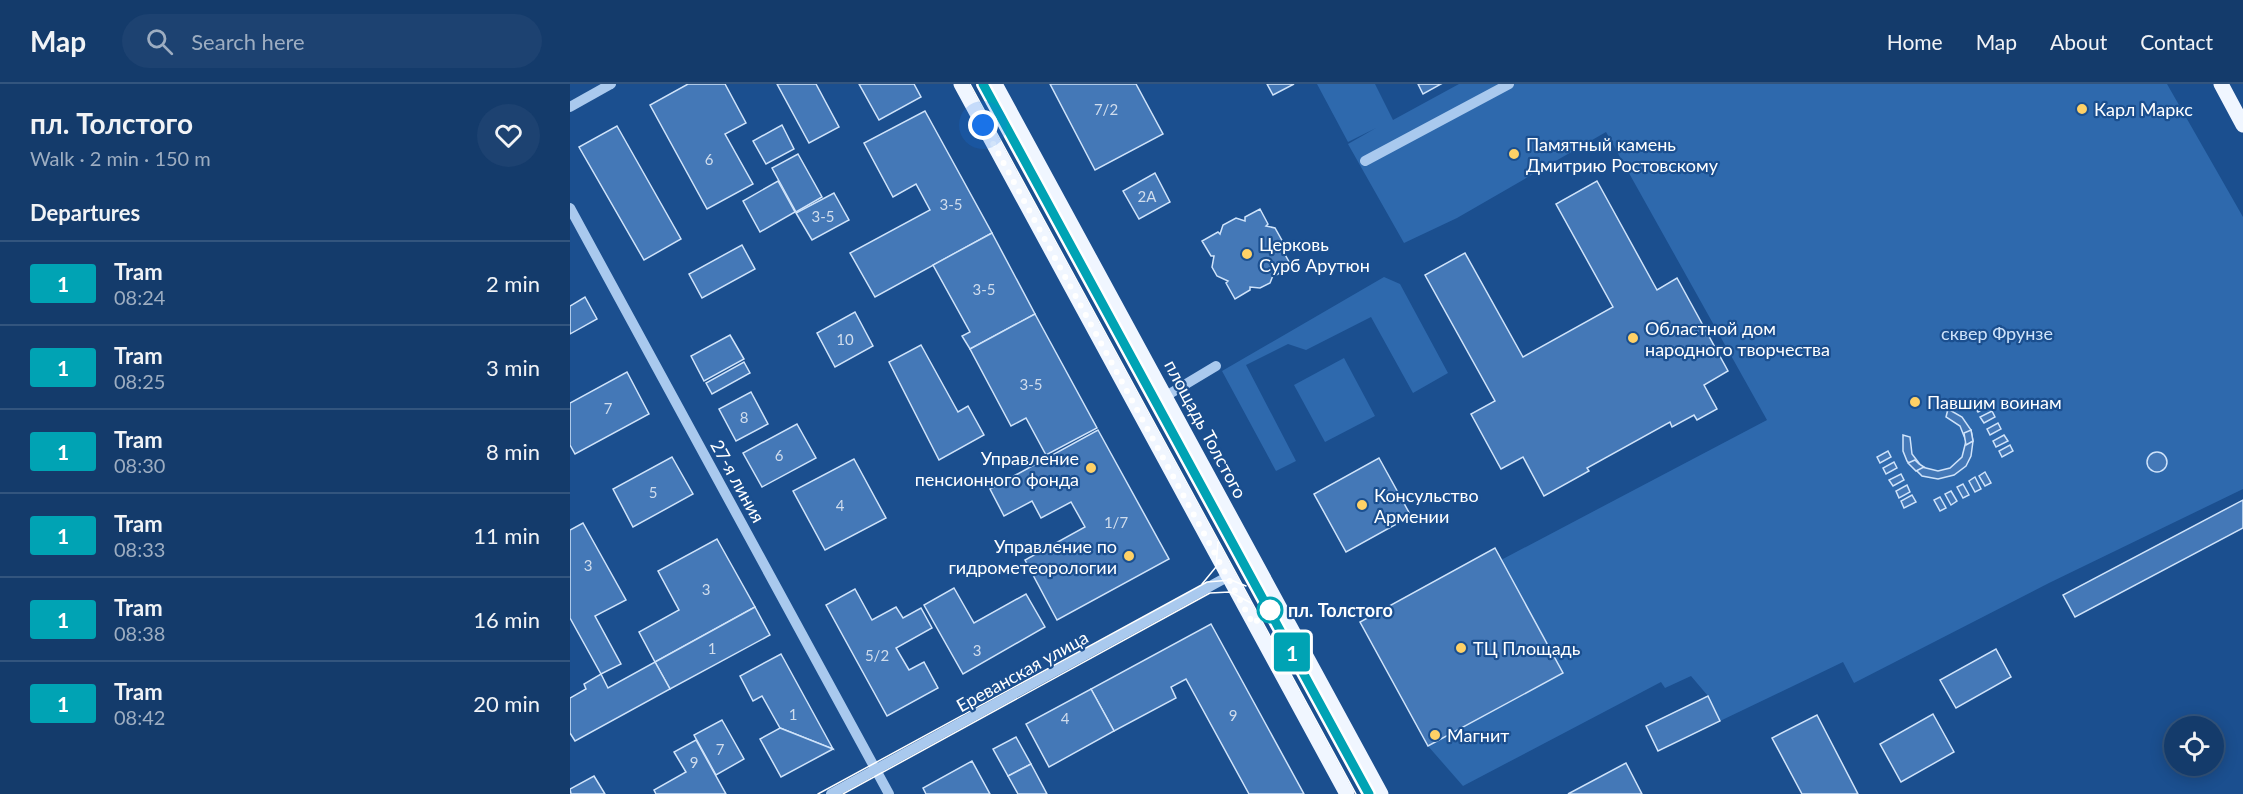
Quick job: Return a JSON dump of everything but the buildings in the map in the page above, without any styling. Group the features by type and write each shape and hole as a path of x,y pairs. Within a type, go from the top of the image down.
{"main road":[{"path":"961,84 1347,794"},
{"name":"площадь Толстого","path":"994,84 1381,794"},
{"path":"2221,84 2243,125"}],"street":[{"path":"570,107 611,84"},
{"path":"1365,161 1509,84"},
{"name":"27-я линия","path":"570,208 890,794"},
{"path":"1166,396 1216,366"},
{"name":"Ереванская улица","path":"831,794 1227,577"}],"green space":[{"name":"сквер Фрунзе","path":"1317,84 1375,84 1393,120 1459,84 2167,84 2243,217 2243,489 2049,583 1854,683 1843,662 1720,721 1708,696 1691,676 1665,688 1661,682 1463,786 1428,746 1563,673 1501,560 1767,420 1606,132 1457,218 1404,243 1348,144 1376,128 1348,142"},
{"path":"1384,277 1400,284 1448,373 1413,393 1371,317 1306,350 1288,344 1246,365 1296,461 1276,471 1222,371"},
{"path":"1344,358 1375,416 1325,442 1294,385"}],"tram line":[{"path":"970,84 1356,794"},
{"path":"982,84 1369,794"},
{"name":"1","path":"983,84 1369,794"},
{"path":"1202,584 1216,567 1218,542"},
{"path":"818,794 1207,582 1231,580 1246,586"},
{"path":"843,794 1210,593 1230,592 1251,603"}],"place":[{"name":"Карл Маркс","path":"2082,109"},
{"name":"Памятный камень Дмитрию Ростовскому","path":"1514,154"},
{"name":"Церковь Сурб Арутюн","path":"1247,254"},
{"name":"Областной дом народного творчества","path":"1633,338"},
{"name":"Павшим воинам","path":"1915,402"},
{"name":"Управление пенсионного фонда","path":"1091,468"},
{"name":"Консульство Армении","path":"1362,505"},
{"name":"Управление по гидрометеорологии","path":"1129,556"},
{"name":"пл. Толстого","path":"1270,610"},
{"name":"ТЦ Площадь","path":"1461,648"},
{"name":"Магнит","path":"1435,735"}],"route":[{"path":"983,125 1253,624 1270,610"}]}
